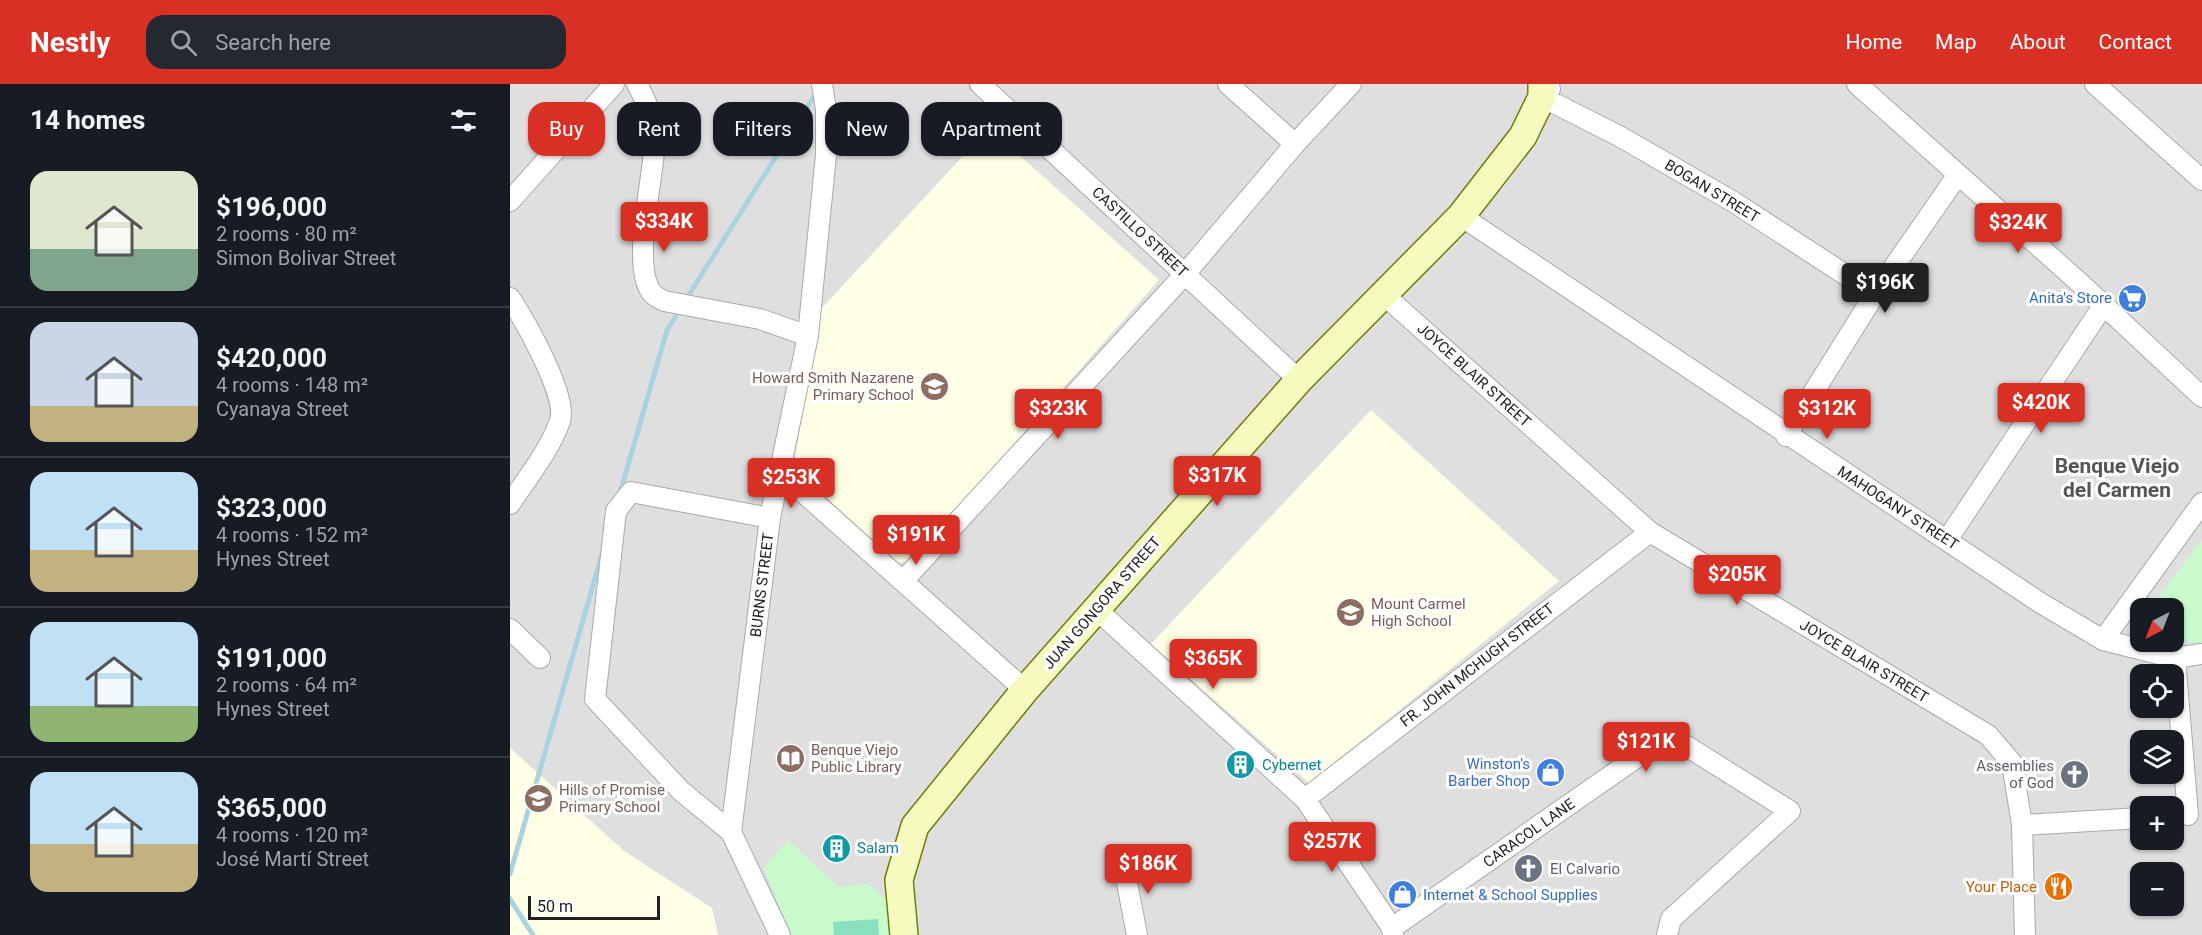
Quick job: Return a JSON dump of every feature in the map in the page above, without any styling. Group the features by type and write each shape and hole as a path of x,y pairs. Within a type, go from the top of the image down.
{"street":[{"path":"637,84 652,118 655,140 645,211 645,278 651,293 664,301 760,319 808,336"},
{"name":"BURNS STREET","path":"731,832 770,518 808,336 826,155 826,110 822,84"},
{"name":"CASTILLO STREET","path":"980,84 1299,380"},
{"path":"1228,84 1295,144"},
{"path":"904,580 1185,274 1295,144 1351,84"},
{"path":"1857,84 2202,397"},
{"path":"2095,84 2202,180"},
{"path":"510,201 612,85"},
{"name":"JUAN GONGORA STREET","path":"904,935 899,880 915,826 1024,690 1299,380 1461,216 1523,136 1546,88"},
{"name":"BOGAN STREET","path":"1546,88 1619,136 1732,201 1875,294"},
{"path":"1786,436 1875,294 1957,176"},
{"name":"MAHOGANY STREET","path":"1461,216 1786,436 2039,602 2103,640 2175,658 2202,654"},
{"name":"JOYCE BLAIR STREET","path":"1384,295 1650,532 1988,735 2012,763 2022,825 2025,935"},
{"path":"510,298 556,387 561,405 560,419 551,440 510,504"},
{"path":"1947,540 2103,306"},
{"path":"779,471 904,580 1024,690"},
{"path":"770,518 631,492 616,511 595,699 681,791 731,832 780,935"},
{"path":"2103,640 2202,503"},
{"name":"FR. JOHN MCHUGH STREET","path":"1305,799 1650,532"},
{"path":"1096,609 1305,799 1392,932"},
{"path":"510,629 540,658"},
{"path":"2175,658 2188,815"},
{"name":"CARACOL LANE","path":"1392,932 1669,735 1790,811 1671,919 1667,935"},
{"path":"2022,825 2130,819"},
{"path":"1123,862 1137,935"}],"shaded area":[{"path":"510,84 2202,84 2202,935 510,935"},
{"name":"Howard Smith Nazarene Primary School","path":"963,156 1020,156 1159,280 910,561 898,563 793,467 822,308"},
{"name":"Mount Carmel High School","path":"1371,410 1559,581 1309,783 1151,644"},
{"name":"Hills of Promise Primary School","path":"510,748 624,851 712,908 718,935 510,935"}],"green space":[{"path":"2202,540 2202,643 2184,641 2184,598 2157,598"},
{"path":"788,840 838,887 868,884 888,901 890,935 791,935 764,868"},
{"path":"878,919 879,935 834,935 833,922"}],"waterway":[{"path":"685,301 818,90"},
{"path":"620,493 667,330 680,309"},
{"path":"510,874 602,554"},
{"path":"510,899 533,935"}],"place":[{"name":"Anita's Store","path":"2133,298"},
{"name":"Howard Smith Nazarene Primary School","path":"935,387"},
{"name":"Mount Carmel High School","path":"1350,613"},
{"name":"Benque Viejo Public Library","path":"790,759"},
{"name":"Cybernet","path":"1241,765"},
{"name":"Winston's Barber Shop","path":"1551,773"},
{"name":"Assemblies of God","path":"2075,775"},
{"name":"Hills of Promise Primary School","path":"538,799"},
{"name":"Salam","path":"836,848"},
{"name":"El Calvario","path":"1529,869"},
{"name":"Your Place","path":"2058,887"},
{"name":"Internet & School Supplies","path":"1402,895"}],"district":[{"name":"Benque Viejo del Carmen","path":"2117,478"}]}
